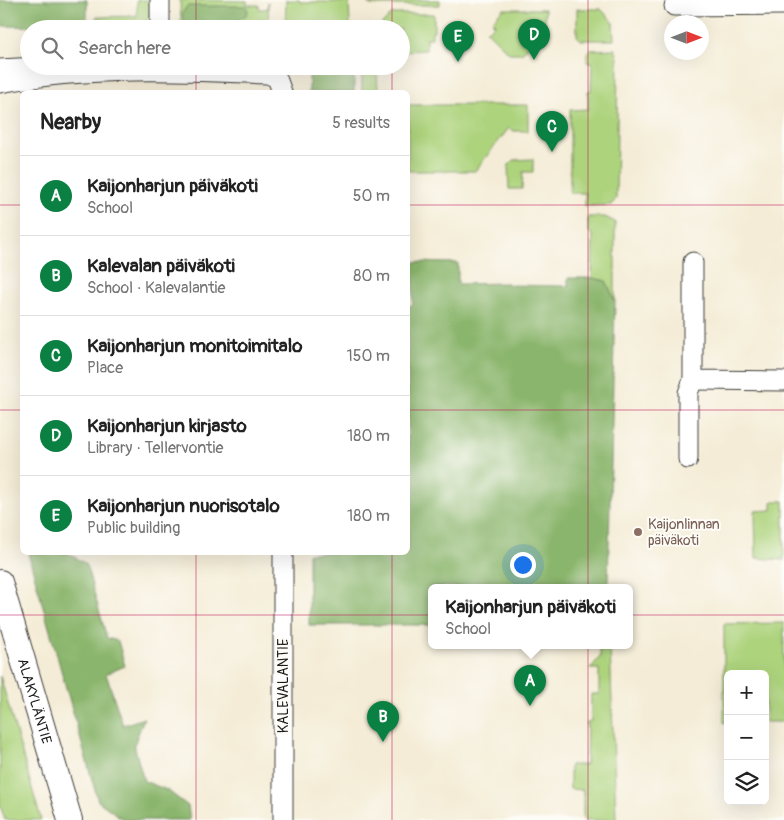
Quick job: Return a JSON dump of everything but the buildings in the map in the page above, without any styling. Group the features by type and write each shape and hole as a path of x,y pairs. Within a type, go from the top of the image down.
{"main road":[{"name":"ALAKYLÄNTIE","path":"0,582 70,820"}],"street":[{"path":"160,0 160,20"},
{"path":"674,6 784,6"},
{"path":"0,69 20,68"},
{"path":"0,83 67,75"},
{"path":"270,75 277,78 281,90"},
{"path":"688,460 688,393 693,380 693,262"},
{"path":"693,380 784,381"},
{"name":"KALEVALANTIE","path":"283,555 283,820"}],"green space":[{"path":"0,0 87,0 87,20 20,20 20,26 0,26"},
{"path":"137,0 152,0 152,20 96,20 96,17 137,16"},
{"path":"180,0 247,1 247,5 259,5 259,9 267,9 268,2 269,20 181,20"},
{"path":"286,0 299,0 300,2 344,2 349,0 350,20 285,20"},
{"path":"364,0 440,0 440,5 370,5"},
{"path":"187,6 246,6 248,11 246,15 238,20 183,20 182,14"},
{"path":"503,9 545,9 545,41 533,41 522,53 509,53 486,30 489,30 495,24 494,22 493,24 493,20"},
{"path":"577,9 601,9 613,22 614,40 581,40 577,36"},
{"path":"392,14 434,14 434,31 432,31 432,38 426,38 426,50 410,51 410,20 386,20"},
{"path":"615,49 618,58 616,199 611,205 585,206 585,193 570,193 570,110 588,109 588,91 591,91 592,62 587,62 587,53 590,50"},
{"path":"309,75 354,75 354,90 309,90"},
{"path":"362,75 377,75 378,90 362,90"},
{"path":"410,105 528,105 528,131 514,131 509,128 475,171 410,171"},
{"path":"533,159 533,172 523,172 522,189 509,189 508,166 514,160"},
{"path":"588,217 605,217 615,222 615,301 606,281 592,278 593,235 588,231"},
{"path":"412,262 458,263 458,284 508,283 510,285 568,286 568,278 592,278 606,281 615,301 608,584 428,584 428,625 309,625 309,555 410,555 410,306 413,305"},
{"path":"772,501 784,501 784,560 756,558 755,511 772,510"},
{"path":"29,555 71,555 86,564 107,638 118,641 125,666 106,674 123,725 144,718 134,745 144,781 167,790 188,806 190,820 124,820 98,801"},
{"path":"784,623 784,722 769,722 769,670 724,670 724,624"},
{"path":"600,649 610,649 616,820 583,820 583,790 570,789 570,765 586,765 587,722 591,721 591,694 599,694 599,669 590,669 600,657"},
{"path":"0,676 41,820 5,820 0,805"}],"place":[{"name":"Kaijonharjun kirjasto","path":"534,60"},
{"name":"Kaijonharjun nuorisotalo","path":"458,62"},
{"name":"Kaijonharjun monitoimitalo","path":"552,152"},
{"name":"Kaijonlinnan päiväkoti","path":"638,532"},
{"name":"Kaijonharjun päiväkoti","path":"530,706"},
{"name":"Kalevalan päiväkoti","path":"383,742"}]}
